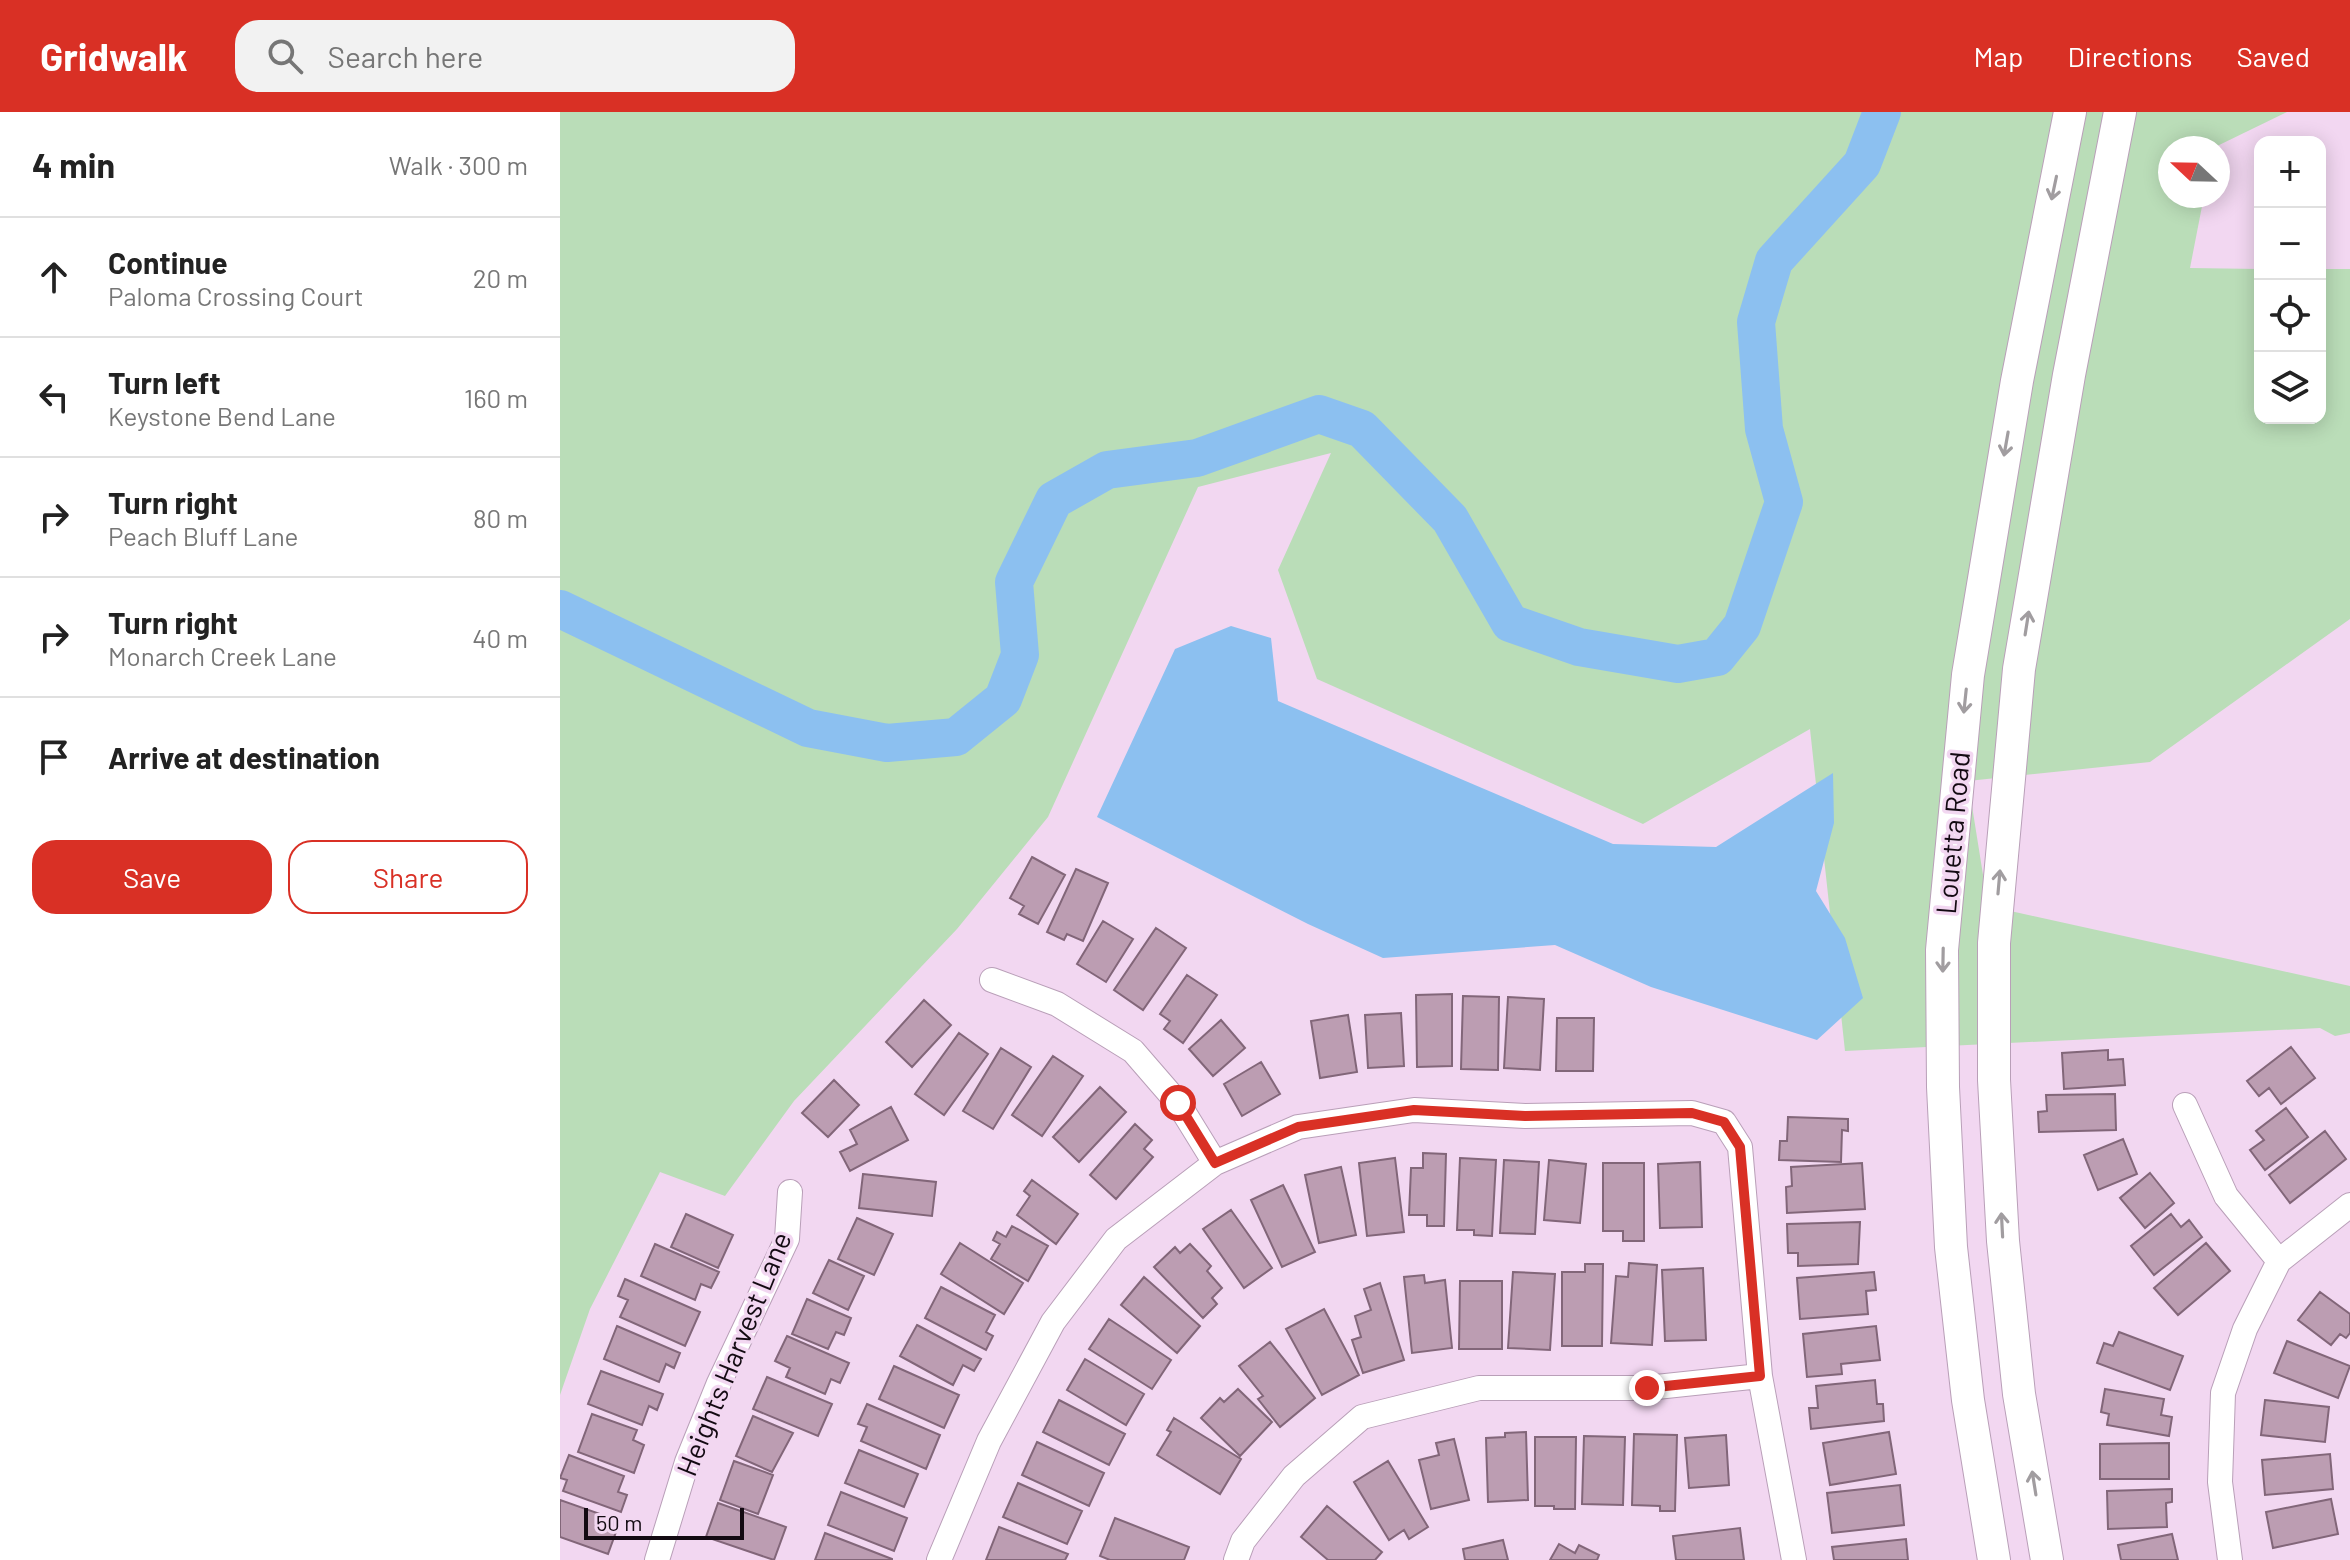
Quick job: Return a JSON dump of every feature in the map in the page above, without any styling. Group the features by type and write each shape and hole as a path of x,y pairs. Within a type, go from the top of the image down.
{"main road":[{"name":"Louetta Road","path":"1994,1560 1968,1400 1951,1247 1943,1087 1942,950 1968,675 2017,381 2070,112"},
{"name":"Louetta Road","path":"2047,1560 2019,1394 2003,1241 1994,1080 1994,943 2019,669 2066,389 2120,112"}],"street":[{"path":"992,980 1057,1004 1133,1051 1178,1103 1215,1163"},
{"path":"2185,1105 2226,1196 2279,1261"},
{"path":"939,1560 989,1441 1053,1322 1116,1239 1215,1163 1298,1127 1414,1110 1525,1116 1692,1113 1724,1122 1740,1147 1760,1376 1794,1560"},
{"name":"Heights Harvest Lane","path":"657,1560 687,1462 713,1396 787,1239 790,1192"},
{"path":"2230,1560 2220,1482 2223,1393 2245,1329 2279,1261 2350,1205"},
{"path":"1236,1560 1243,1541 1294,1476 1362,1417 1479,1388 1647,1388 1760,1376"}],"green space":[{"path":"560,112 2287,112 2230,140 2230,136 2158,136 2158,208 2202,208 2190,268 2254,269 2254,424 2326,424 2326,269 2350,269 2350,619 2150,762 1968,781 1988,906 2350,986 2350,1033 2335,1036 2320,1028 1845,1051 1810,729 1643,824 1317,679 1278,570 1331,453 1198,487 1048,817 957,929 794,1101 725,1196 660,1172 590,1309 560,1395"}],"water":[{"path":"1231,626 1271,638 1278,701 1613,844 1716,847 1833,773 1834,823 1816,891 1845,938 1863,998 1817,1040 1651,987 1555,945 1383,958 1308,924 1097,817 1175,649"}],"building":[{"path":"1032,857 1065,875 1038,924 1019,914 1024,906 1010,898"},
{"path":"1076,869 1108,883 1083,941 1067,934 1064,940 1047,932"},
{"path":"1103,921 1133,939 1106,982 1077,964"},
{"path":"1156,928 1186,948 1143,1010 1114,990"},
{"path":"1187,975 1217,995 1183,1043 1164,1029 1170,1021 1160,1014"},
{"path":"1452,994 1452,1066 1417,1067 1416,995"},
{"path":"1463,996 1499,997 1498,1070 1461,1069"},
{"path":"1508,997 1544,999 1540,1070 1504,1068"},
{"path":"924,1000 951,1025 912,1067 886,1042"},
{"path":"1401,1013 1404,1066 1368,1068 1365,1015"},
{"path":"1348,1015 1357,1072 1320,1078 1311,1021"},
{"path":"1557,1018 1594,1018 1593,1071 1556,1071"},
{"path":"1221,1020 1245,1048 1213,1076 1189,1049"},
{"path":"959,1033 988,1054 944,1115 915,1094"},
{"path":"2291,1047 2315,1078 2281,1104 2269,1088 2259,1096 2247,1081"},
{"path":"1001,1048 1031,1067 993,1129 963,1111"},
{"path":"2108,1050 2108,1060 2123,1059 2125,1085 2064,1089 2062,1053"},
{"path":"1053,1056 1083,1076 1042,1136 1012,1115"},
{"path":"1261,1062 1280,1094 1242,1116 1224,1084"},
{"path":"834,1080 859,1105 828,1137 802,1113"},
{"path":"1100,1087 1126,1112 1079,1162 1053,1137"},
{"path":"2115,1094 2116,1130 2039,1132 2038,1112 2047,1111 2046,1095"},
{"path":"891,1107 908,1140 850,1171 840,1152 857,1144 850,1130"},
{"path":"2286,1108 2308,1137 2265,1170 2250,1150 2264,1140 2256,1131"},
{"path":"1788,1117 1848,1119 1848,1131 1842,1130 1841,1162 1779,1160 1780,1141 1787,1141"},
{"path":"1135,1124 1152,1140 1144,1149 1153,1157 1116,1199 1090,1175"},
{"path":"2325,1131 2346,1159 2290,1203 2269,1175"},
{"path":"2123,1139 2137,1174 2098,1190 2084,1155"},
{"path":"1423,1153 1446,1154 1444,1226 1427,1226 1427,1215 1409,1215 1411,1168 1423,1168"},
{"path":"1395,1158 1404,1232 1367,1236 1359,1163"},
{"path":"1460,1158 1496,1160 1492,1236 1474,1235 1474,1230 1457,1230"},
{"path":"1504,1160 1539,1162 1535,1234 1500,1233"},
{"path":"1549,1160 1586,1164 1580,1223 1544,1220"},
{"path":"1700,1162 1702,1227 1660,1228 1658,1164"},
{"path":"1603,1163 1644,1163 1644,1241 1623,1241 1623,1231 1603,1231"},
{"path":"1862,1163 1865,1209 1787,1213 1786,1187 1792,1186 1791,1167"},
{"path":"1341,1167 1356,1235 1319,1243 1305,1175"},
{"path":"2150,1173 2174,1203 2145,1228 2120,1198"},
{"path":"863,1174 936,1182 932,1216 859,1208"},
{"path":"1032,1180 1078,1214 1056,1244 1017,1215 1030,1196 1024,1191"},
{"path":"1283,1185 1315,1252 1282,1267 1251,1200"},
{"path":"1231,1210 1272,1268 1244,1288 1203,1229"},
{"path":"686,1214 733,1235 718,1268 671,1247"},
{"path":"2171,1214 2181,1227 2189,1220 2202,1237 2154,1275 2131,1246"},
{"path":"857,1218 893,1234 874,1275 838,1259"},
{"path":"1860,1222 1858,1264 1798,1266 1798,1253 1788,1253 1787,1224"},
{"path":"1012,1226 1048,1246 1028,1281 991,1259 1000,1244 993,1240 997,1232 1006,1237"},
{"path":"960,1243 1023,1283 1004,1314 941,1274"},
{"path":"2206,1243 2230,1271 2178,1315 2154,1288"},
{"path":"655,1244 719,1272 711,1288 701,1284 695,1300 641,1276"},
{"path":"1190,1244 1211,1266 1207,1271 1222,1288 1212,1298 1217,1304 1203,1318 1154,1267 1175,1247 1180,1253"},
{"path":"829,1260 864,1276 848,1310 813,1293"},
{"path":"1629,1263 1657,1265 1652,1345 1611,1343 1616,1276 1628,1277"},
{"path":"1585,1264 1603,1264 1602,1346 1562,1346 1562,1272 1585,1272"},
{"path":"1703,1268 1706,1340 1665,1341 1662,1270"},
{"path":"1513,1272 1555,1274 1550,1350 1508,1348"},
{"path":"1874,1272 1876,1290 1866,1291 1868,1314 1800,1319 1797,1278"},
{"path":"1424,1275 1425,1283 1445,1280 1452,1348 1412,1353 1404,1277"},
{"path":"1144,1277 1200,1326 1177,1353 1121,1305"},
{"path":"625,1279 700,1312 685,1346 620,1317 628,1300 618,1296"},
{"path":"1460,1281 1502,1281 1502,1349 1459,1349"},
{"path":"1380,1283 1404,1360 1363,1373 1352,1340 1361,1337 1355,1316 1371,1310 1364,1289"},
{"path":"941,1287 995,1315 986,1332 993,1336 986,1350 925,1318"},
{"path":"2320,1292 2350,1314 2350,1333 2346,1338 2340,1334 2331,1345 2298,1320"},
{"path":"807,1299 851,1318 844,1335 836,1332 828,1349 792,1334"},
{"path":"1324,1309 1359,1375 1322,1395 1286,1329"},
{"path":"1109,1319 1171,1360 1152,1389 1089,1349"},
{"path":"917,1325 981,1359 974,1371 963,1365 953,1385 900,1356"},
{"path":"617,1326 680,1353 674,1368 666,1364 659,1382 604,1359"},
{"path":"1876,1326 1880,1360 1841,1364 1842,1374 1807,1377 1803,1334"},
{"path":"2119,1332 2183,1356 2170,1390 2097,1363 2104,1343 2113,1346"},
{"path":"787,1336 849,1363 840,1383 831,1379 825,1394 786,1377 790,1368 775,1361"},
{"path":"2287,1341 2350,1366 2338,1398 2274,1373"},
{"path":"1270,1342 1315,1398 1280,1427 1258,1399 1263,1396 1239,1366"},
{"path":"1085,1359 1144,1394 1126,1425 1067,1390"},
{"path":"894,1366 959,1395 944,1428 879,1399"},
{"path":"601,1371 663,1394 657,1410 649,1406 642,1425 588,1404"},
{"path":"767,1377 832,1404 818,1436 753,1409"},
{"path":"1875,1380 1877,1404 1883,1404 1884,1421 1811,1429 1809,1408 1818,1408 1816,1386"},
{"path":"1238,1389 1272,1422 1240,1456 1201,1418 1220,1398 1224,1402"},
{"path":"2105,1389 2164,1399 2161,1415 2172,1417 2169,1436 2107,1425 2109,1414 2101,1412"},
{"path":"1059,1400 1125,1434 1109,1465 1043,1432"},
{"path":"2265,1400 2329,1407 2325,1442 2261,1435"},
{"path":"867,1404 940,1435 926,1469 861,1441 867,1427 858,1424"},
{"path":"592,1414 637,1430 633,1440 644,1445 634,1473 578,1452"},
{"path":"753,1416 793,1433 772,1472 736,1456"},
{"path":"1174,1418 1241,1459 1220,1494 1157,1455 1171,1432 1167,1430"},
{"path":"1526,1432 1528,1500 1488,1502 1486,1438"},
{"path":"1889,1432 1896,1474 1830,1485 1823,1443"},
{"path":"1634,1434 1677,1435 1675,1511 1660,1511 1660,1506 1632,1505"},
{"path":"1726,1435 1729,1485 1689,1488 1685,1438"},
{"path":"1584,1436 1625,1437 1623,1505 1582,1504"},
{"path":"1535,1437 1576,1437 1575,1509 1535,1506"},
{"path":"1454,1439 1469,1500 1431,1509 1419,1460 1439,1455 1436,1443"},
{"path":"1037,1442 1104,1473 1089,1506 1022,1475"},
{"path":"2169,1443 2169,1479 2100,1479 2100,1444"},
{"path":"859,1450 918,1474 904,1507 845,1483"},
{"path":"2330,1454 2333,1489 2265,1495 2262,1460"},
{"path":"569,1455 624,1476 618,1492 627,1495 621,1512 563,1491 567,1480 560,1478"},
{"path":"734,1461 773,1475 758,1514 720,1500"},
{"path":"1388,1461 1428,1527 1409,1539 1404,1530 1389,1540 1354,1482"},
{"path":"1018,1483 1082,1511 1067,1544 1003,1517"},
{"path":"1900,1485 1904,1525 1832,1533 1827,1493"},
{"path":"2172,1489 2172,1502 2166,1503 2167,1527 2108,1529 2107,1491"},
{"path":"841,1492 907,1518 894,1551 828,1525"},
{"path":"2331,1499 2338,1534 2273,1548 2266,1512"},
{"path":"560,1500 620,1521 608,1554 560,1537"},
{"path":"718,1503 786,1527 774,1560 706,1537"},
{"path":"1327,1506 1382,1552 1375,1560 1328,1560 1301,1537"},
{"path":"1115,1518 1189,1547 1184,1560 1110,1560 1100,1556"},
{"path":"999,1527 1068,1554 1065,1560 986,1560"},
{"path":"1740,1528 1744,1560 1676,1560 1673,1536"},
{"path":"825,1533 892,1559 892,1560 815,1560"},
{"path":"2172,1534 2178,1560 2121,1560 2118,1545"},
{"path":"1906,1539 1908,1560 1834,1560 1832,1547"},
{"path":"1503,1540 1508,1560 1465,1560 1463,1549"},
{"path":"1559,1544 1575,1553 1579,1545 1599,1555 1597,1560 1550,1560"}],"waterway":[{"path":"560,609 808,728 887,743 956,737 1003,699 1020,655 1014,582 1054,500 1107,470 1197,458 1319,414 1362,429 1450,519 1510,623 1579,647 1678,664 1717,657 1742,626 1784,502 1764,429 1756,322 1774,261 1862,164 1882,112"}],"route":[{"path":"1178,1103 1215,1163 1298,1127 1414,1110 1525,1116 1692,1113 1724,1122 1740,1147 1760,1376 1647,1388"}]}
